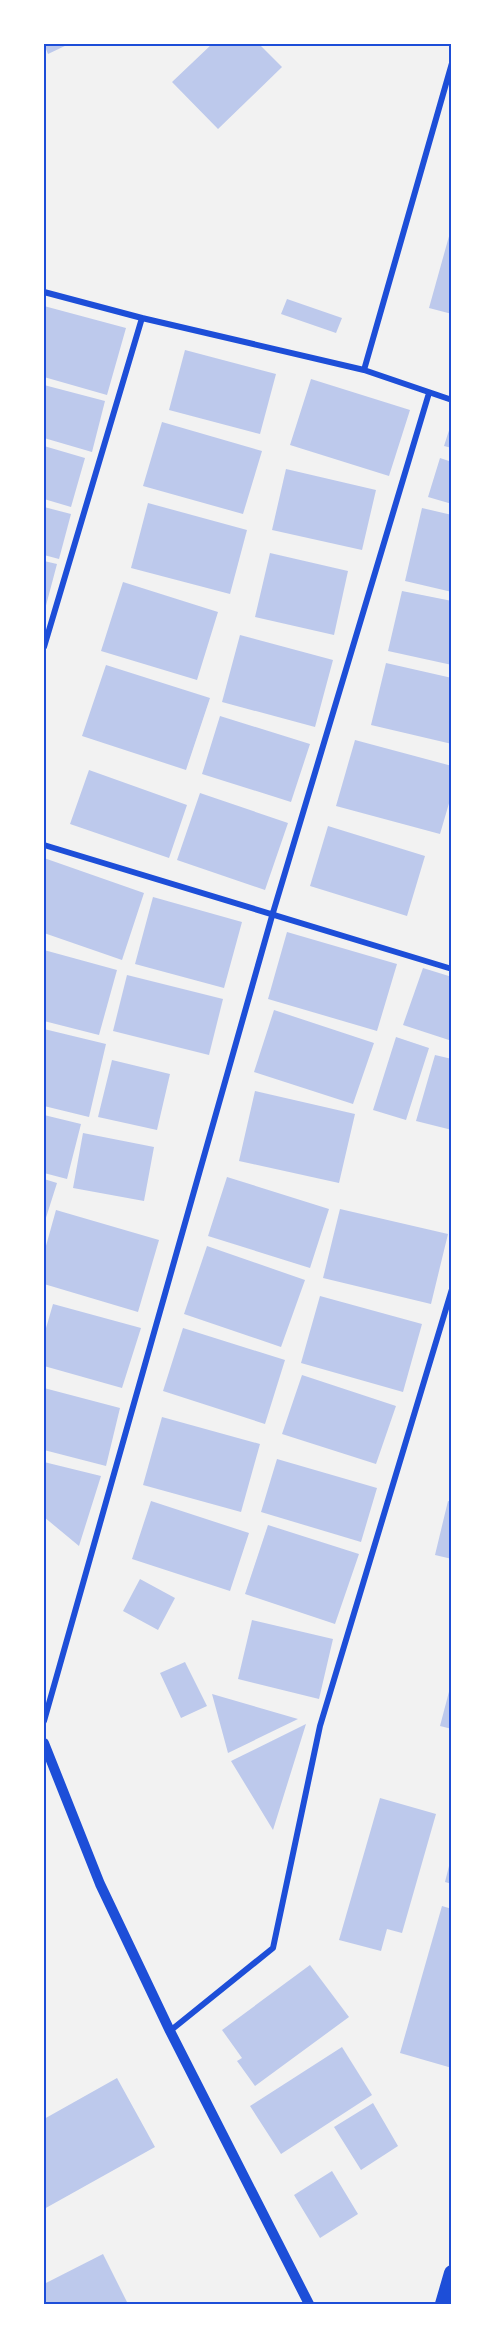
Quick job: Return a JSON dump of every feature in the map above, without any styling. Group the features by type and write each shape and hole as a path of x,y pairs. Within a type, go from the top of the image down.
{"highway":[{"path":"443,2304 452,2273"}],"street":[{"path":"364,370 452,63"},
{"path":"44,292 141,318 364,370 452,400"},
{"path":"44,646 141,318"},
{"path":"44,1721 272,916 429,393"},
{"path":"44,845 452,969"},
{"path":"170,2031 273,1948 320,1726 452,1289"},
{"path":"44,1743 100,1884 170,2031 309,2304"}],"building":[{"path":"44,44 69,44 48,54"},
{"path":"212,44 259,44 282,67 218,129 172,82"},
{"path":"452,229 452,314 429,308"},
{"path":"287,299 342,318 336,333 281,314"},
{"path":"44,306 126,328 107,395 44,377"},
{"path":"185,350 276,374 260,434 169,410"},
{"path":"311,379 410,410 389,476 290,445"},
{"path":"44,385 105,401 92,452 44,438"},
{"path":"452,421 452,448 444,446"},
{"path":"162,422 262,451 243,514 143,486"},
{"path":"44,446 85,458 71,507 44,499"},
{"path":"440,458 452,462 452,504 428,497"},
{"path":"286,469 376,490 362,550 272,530"},
{"path":"148,503 247,530 230,594 131,568"},
{"path":"44,507 71,514 59,559 44,555"},
{"path":"422,508 452,515 452,592 405,581"},
{"path":"270,553 348,571 334,635 255,617"},
{"path":"44,561 57,564 44,613"},
{"path":"123,582 218,612 197,680 101,651"},
{"path":"402,591 452,601 452,665 388,651"},
{"path":"240,635 333,660 315,727 222,702"},
{"path":"386,663 452,678 452,744 371,725"},
{"path":"106,665 210,698 186,770 82,736"},
{"path":"220,716 310,744 291,802 202,774"},
{"path":"355,740 452,766 452,793 440,834 336,806"},
{"path":"89,770 187,805 169,858 70,824"},
{"path":"200,793 288,823 265,890 177,860"},
{"path":"328,826 425,856 407,916 310,886"},
{"path":"44,858 144,893 122,960 44,933"},
{"path":"153,897 242,922 224,988 135,964"},
{"path":"287,932 397,964 377,1031 268,999"},
{"path":"44,950 117,970 99,1035 44,1021"},
{"path":"423,968 452,977 452,1041 403,1025"},
{"path":"127,975 223,999 209,1055 113,1031"},
{"path":"274,1010 374,1043 353,1104 254,1072"},
{"path":"44,1029 106,1044 89,1117 44,1106"},
{"path":"396,1037 429,1048 406,1120 373,1110"},
{"path":"435,1055 452,1059 452,1130 416,1121"},
{"path":"112,1060 170,1074 157,1130 98,1117"},
{"path":"255,1091 355,1114 339,1183 239,1161"},
{"path":"44,1115 81,1124 67,1179 44,1173"},
{"path":"83,1133 154,1147 144,1201 73,1188"},
{"path":"227,1177 329,1209 310,1268 208,1236"},
{"path":"44,1179 57,1183 44,1224"},
{"path":"340,1209 448,1234 431,1304 323,1278"},
{"path":"56,1210 159,1240 138,1312 44,1284 44,1253"},
{"path":"207,1246 305,1280 281,1347 184,1314"},
{"path":"320,1296 422,1324 403,1392 301,1363"},
{"path":"53,1304 141,1328 122,1388 44,1366 44,1335"},
{"path":"183,1328 285,1360 265,1424 163,1391"},
{"path":"302,1375 396,1406 376,1464 282,1434"},
{"path":"44,1388 120,1408 106,1466 44,1450"},
{"path":"162,1417 260,1444 241,1512 143,1485"},
{"path":"277,1459 377,1488 361,1542 261,1512"},
{"path":"44,1462 101,1476 79,1546 44,1517"},
{"path":"151,1501 249,1533 230,1591 132,1559"},
{"path":"448,1501 452,1502 452,1559 435,1555"},
{"path":"268,1525 359,1554 335,1624 245,1594"},
{"path":"140,1579 175,1598 158,1630 123,1611"},
{"path":"252,1620 333,1639 319,1699 238,1679"},
{"path":"185,1662 207,1706 181,1718 160,1673"},
{"path":"452,1684 452,1729 440,1726"},
{"path":"212,1694 298,1719 228,1753"},
{"path":"306,1724 273,1830 231,1761"},
{"path":"380,1798 436,1814 402,1933 387,1929 381,1951 339,1940"},
{"path":"452,1858 452,1884 445,1882"},
{"path":"442,1906 452,1909 452,2068 400,2053"},
{"path":"310,1965 349,2017 255,2086 237,2061 242,2058 222,2030"},
{"path":"342,2047 372,2095 281,2154 250,2106"},
{"path":"117,2078 155,2147 44,2209 44,2119"},
{"path":"373,2103 398,2146 361,2170 334,2127"},
{"path":"332,2171 358,2214 320,2238 294,2195"},
{"path":"103,2254 128,2304 44,2304 44,2284"}]}
